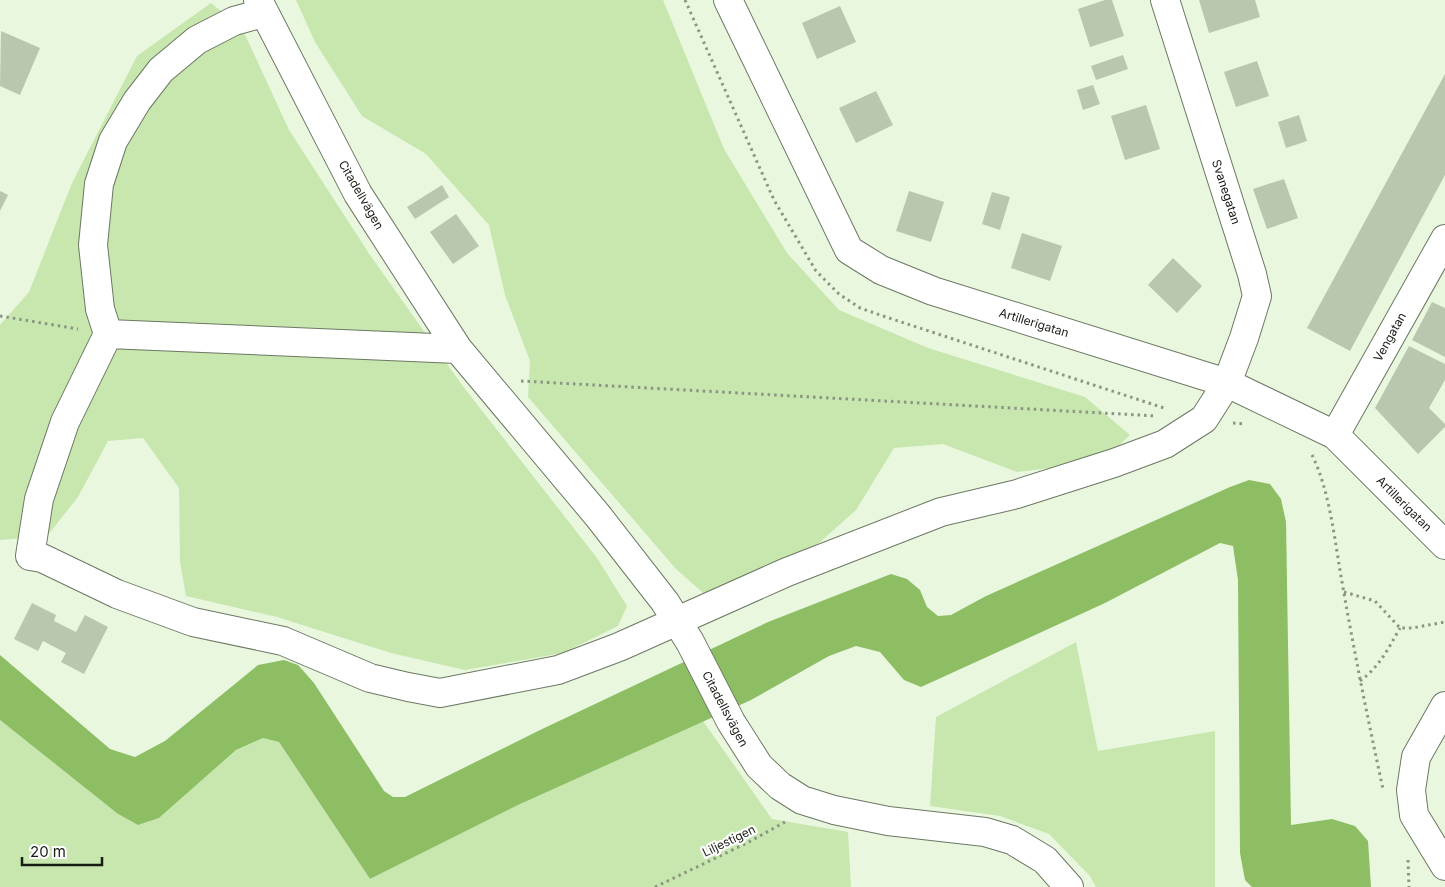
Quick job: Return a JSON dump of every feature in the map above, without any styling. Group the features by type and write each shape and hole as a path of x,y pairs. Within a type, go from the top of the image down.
{"street":[{"name":"Artillerigatan","path":"728,0 849,250 881,270 933,291 1227,383 1335,435 1445,545"},
{"name":"Svanegatan","path":"1165,0 1252,274 1257,296 1227,383 1204,419"},
{"path":"260,7 197,40 161,70 137,101 113,141 99,184 93,245 100,309 108,334 65,422 39,500 30,556 42,558 117,594 193,622 284,641 370,678 440,693 558,670 619,647 684,631 787,572 941,512 1017,494 1122,460 1165,444 1204,419"},
{"name":"Citadellvägen","path":"260,7 358,194 458,349 483,379"},
{"name":"Vengatan","path":"1335,435 1445,239"},
{"path":"108,334 458,349"},
{"name":"Citadellsvägen","path":"483,379 598,516 665,602 684,631 731,722 759,766 780,786 802,800 834,810 888,821 985,832 1012,840 1045,860 1068,887"},
{"path":"1445,706 1416,757 1410,790 1414,815 1445,866"}],"path":[{"path":"0,316 108,334"},
{"path":"483,379 1161,416"},
{"path":"1204,419 1252,425"},
{"path":"1308,448 1317,464 1326,498 1360,681 1383,790 1386,796"},
{"path":"1344,592 1375,601 1400,628 1412,628 1445,622"},
{"path":"1360,681 1373,671 1384,657 1400,628"},
{"name":"Liljestigen","path":"656,887 784,823 802,800"}],"shaded area":[{"path":"296,0 663,0 724,149 787,253 839,310 928,348 1085,397 1130,435 1101,462 1017,472 943,444 894,448 856,510 819,543 709,598 676,569 528,397 530,361 505,295 489,225 426,154 362,116 315,42"},
{"path":"211,3 242,28 289,130 370,255 462,385 597,558 627,606 618,626 563,653 465,670 391,653 277,617 186,596 180,562 179,488 143,438 108,441 78,497 47,536 0,540 0,325 29,292 72,183 137,56"},
{"path":"1249,480 1270,484 1281,499 1286,522 1291,825 1332,819 1355,826 1368,841 1371,887 1252,887 1245,880 1240,853 1238,580 1233,546 1220,543 1105,603 921,687 904,680 880,652 856,646 829,656 751,700 518,805 370,879 279,742 263,738 236,750 159,818 138,825 118,814 0,720 0,655 110,749 135,757 165,741 258,665 284,660 298,665 314,683 384,791 393,797 405,797 538,731 768,622 891,574 907,579 920,590 927,607 938,616 951,615 986,596"},
{"path":"1076,642 1098,751 1215,731 1215,887 1096,887 1089,875 1049,834 1000,816 930,806 936,717"},
{"path":"0,720 118,814 138,825 159,818 236,750 263,738 279,742 370,879 518,805 703,721 772,819 848,832 851,887 0,887"}],"building":[{"path":"1105,0 1112,0 1124,36 1090,47 1078,9"},
{"path":"1199,0 1255,0 1260,17 1209,33"},
{"path":"840,6 856,42 817,59 802,23"},
{"path":"1,31 40,48 20,95 0,86"},
{"path":"1123,55 1128,69 1096,80 1091,66"},
{"path":"1257,61 1269,96 1236,107 1224,72"},
{"path":"1445,74 1445,175 1350,351 1307,328"},
{"path":"1093,85 1100,104 1083,110 1077,90"},
{"path":"876,91 893,125 856,143 839,108"},
{"path":"1146,105 1160,149 1125,160 1111,116"},
{"path":"1299,115 1307,141 1286,148 1278,122"},
{"path":"1284,179 1298,218 1267,229 1253,189"},
{"path":"442,185 449,197 415,219 407,207"},
{"path":"0,191 8,195 0,211"},
{"path":"909,191 944,202 931,242 896,231"},
{"path":"992,192 1010,197 1000,230 982,224"},
{"path":"456,214 479,246 453,264 430,232"},
{"path":"1022,233 1062,246 1050,281 1011,268"},
{"path":"1173,258 1202,286 1177,313 1148,285"},
{"path":"1432,302 1445,308 1445,357 1412,340"},
{"path":"1409,346 1445,364 1445,380 1429,408 1445,424 1445,427 1418,454 1375,408"},
{"path":"32,603 56,615 54,621 76,632 85,615 108,627 84,674 61,662 66,653 43,641 38,651 14,639"}]}
